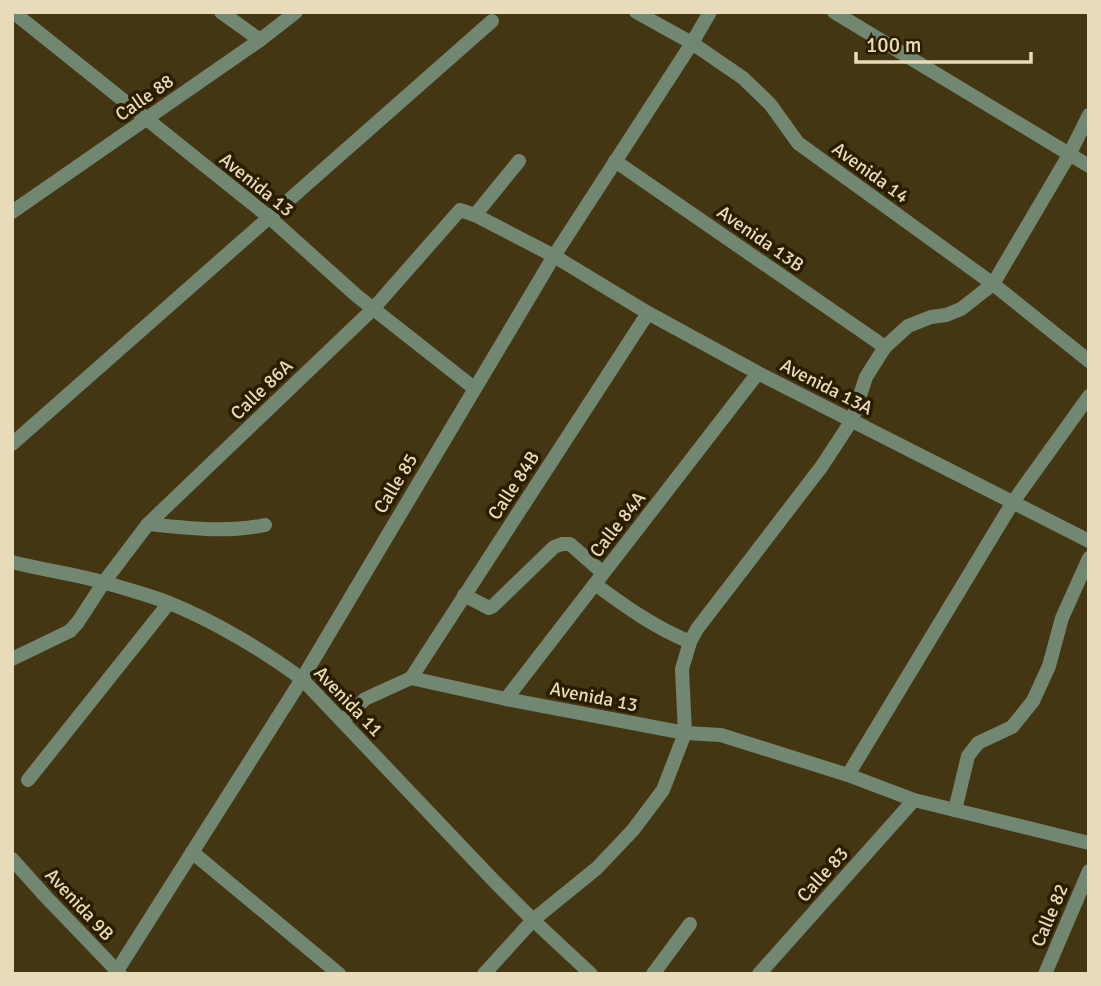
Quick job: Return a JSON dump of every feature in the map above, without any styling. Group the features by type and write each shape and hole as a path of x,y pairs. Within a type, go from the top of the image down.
{"street":[{"name":"Avenida 13","path":"13,12 269,217 373,309 474,388"},
{"path":"221,12 260,40"},
{"name":"Calle 88","path":"12,212 260,40 296,12"},
{"name":"Avenida 14","path":"636,12 692,43 743,78 770,104 798,143 993,284 1089,361"},
{"name":"Calle 85","path":"117,973 302,679 554,256 710,12"},
{"path":"834,12 1089,166"},
{"path":"12,444 492,21"},
{"path":"484,974 533,920 597,868 633,830 663,790 685,733 682,669 697,629 822,466 852,420 866,377 886,347 908,326 961,309 993,284 1069,155 1089,115"},
{"path":"519,161 475,215 554,256"},
{"name":"Avenida 13B","path":"615,161 886,347"},
{"name":"Calle 86A","path":"12,659 70,631 148,524 373,309 457,212 464,211 475,215"},
{"name":"Avenida 13A","path":"554,256 648,313 758,373 1089,541"},
{"name":"Calle 84B","path":"411,678 648,313"},
{"name":"Calle 84A","path":"506,699 758,373"},
{"path":"848,775 1013,502 1089,396"},
{"path":"148,524 200,529 246,529 264,525"},
{"path":"464,595 489,608 554,547 569,544 599,579 644,619 691,642"},
{"path":"956,810 972,749 978,743 1012,727 1033,701 1049,666 1062,618 1089,558"},
{"name":"Avenida 11","path":"12,562 104,582 169,603 279,662 302,679 533,920 591,974"},
{"path":"28,780 169,603"},
{"name":"Avenida 13","path":"411,678 685,733 720,735 848,775 914,800 1089,842"},
{"path":"342,721 365,699 411,678"},
{"name":"Calle 83","path":"759,974 914,800"},
{"path":"191,852 339,974"},
{"name":"Avenida 9B","path":"12,859 117,973"},
{"name":"Calle 82","path":"1049,972 1089,871"},
{"path":"653,974 690,924"}]}
